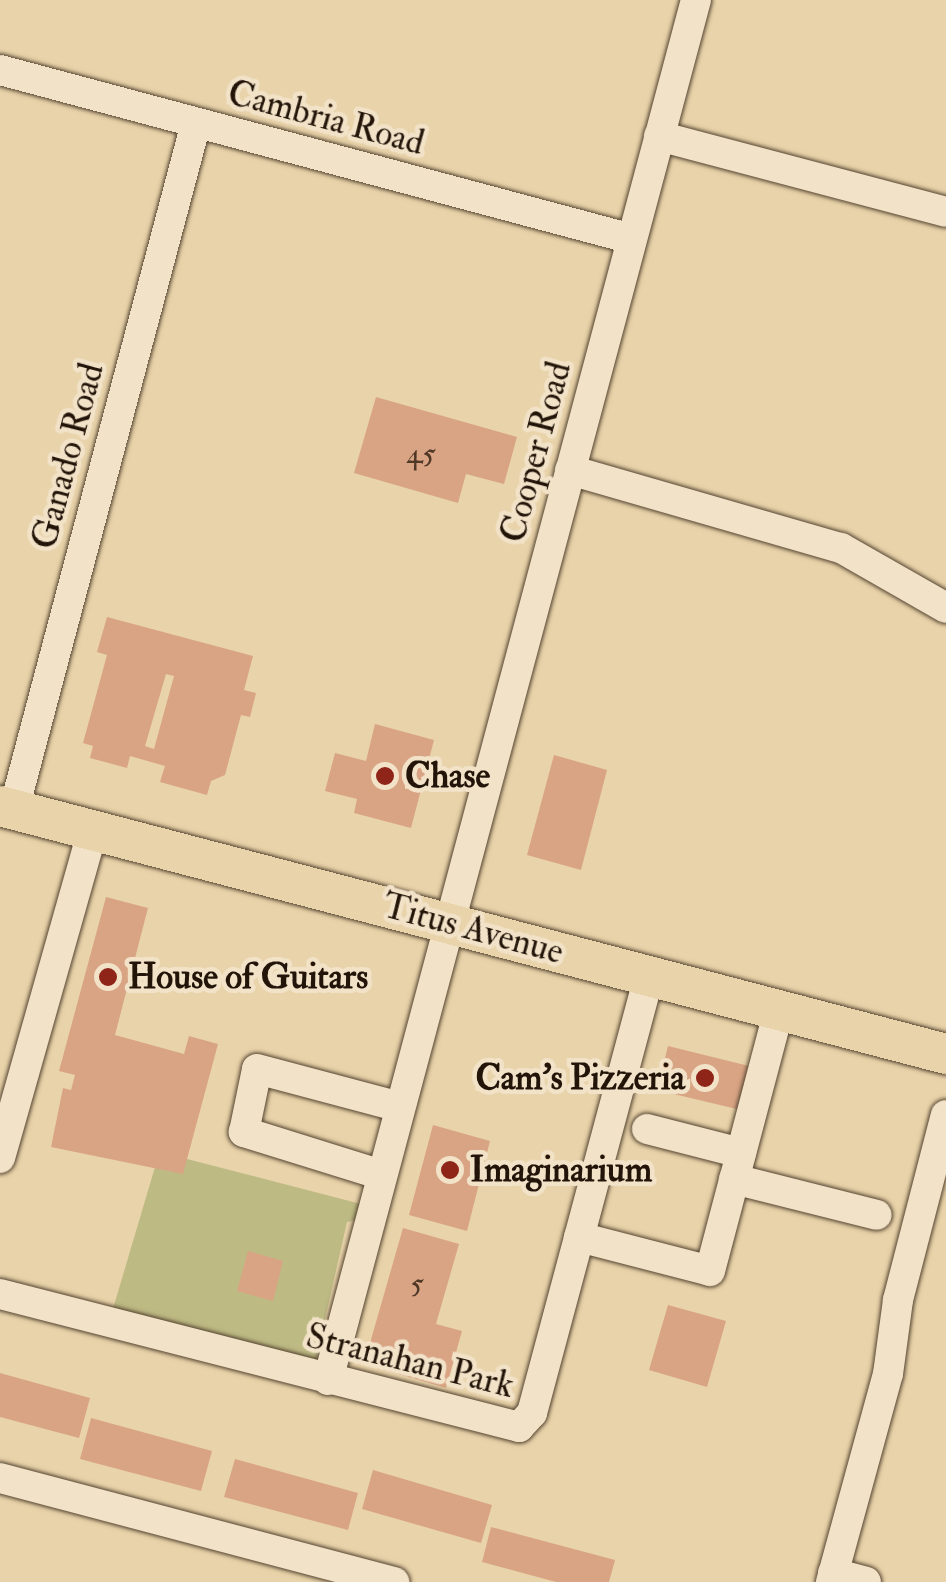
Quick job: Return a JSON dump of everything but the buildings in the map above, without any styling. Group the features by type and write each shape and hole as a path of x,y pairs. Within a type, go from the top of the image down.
{"main road":[{"name":"Titus Avenue","path":"5,815 94,830 946,1054"}],"street":[{"name":"Cooper Road","path":"328,1380 696,0"},
{"name":"Cambria Road","path":"0,70 632,239"},
{"name":"Ganado Road","path":"5,815 196,122"},
{"path":"659,136 946,212"},
{"path":"570,470 841,548 946,608"},
{"path":"0,1158 94,830"},
{"name":"Stranahan Park","path":"0,1294 511,1428 526,1424 649,975"},
{"path":"579,1237 710,1270 779,1010"},
{"path":"382,1175 244,1132 257,1070 400,1107"},
{"path":"866,1582 832,1578 888,1374 898,1300 946,1115"},
{"path":"648,1130 877,1215"},
{"path":"0,1478 395,1582"}],"shaded area":[{"path":"187,1159 361,1204 357,1220 347,1222 316,1359 112,1312 155,1167"}],"place":[{"name":"Chase","path":"385,776"},
{"name":"House of Guitars","path":"108,977"},
{"name":"Cam's Pizzeria","path":"705,1078"},
{"name":"Imaginarium","path":"450,1170"}]}
